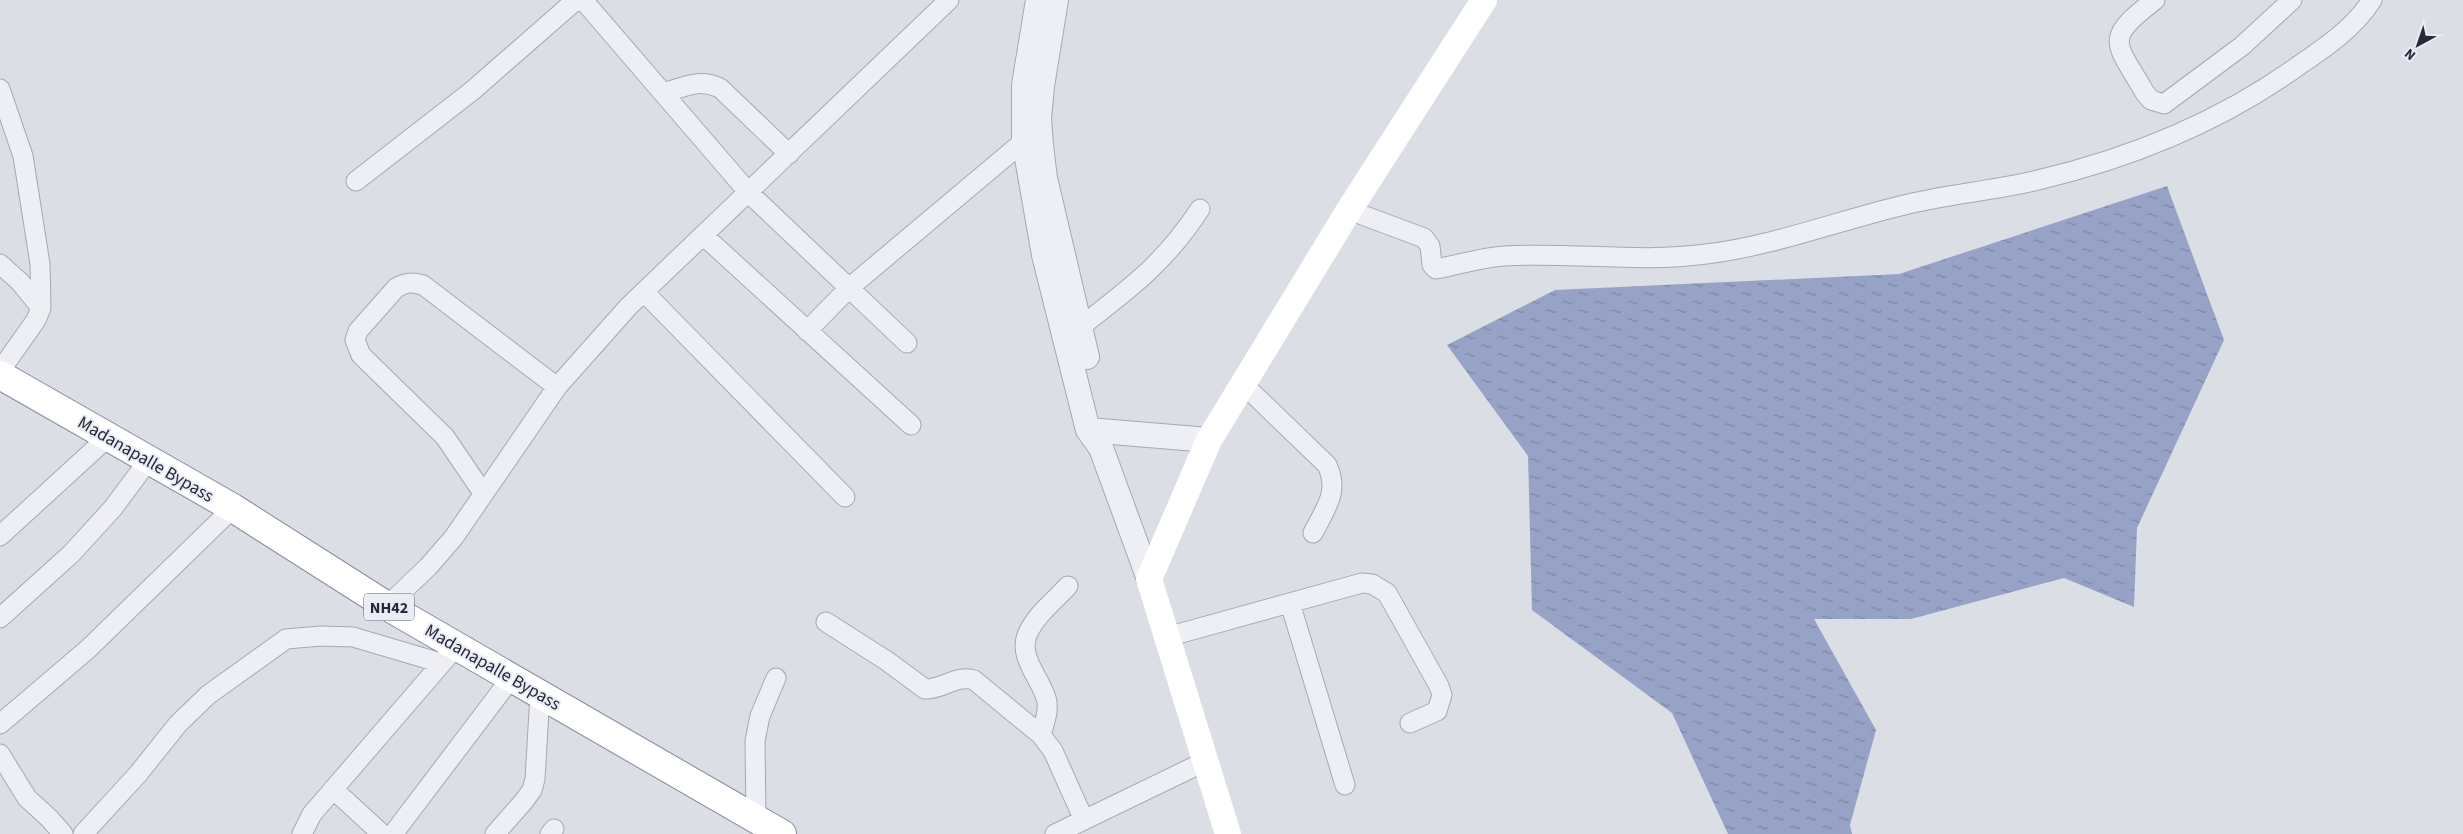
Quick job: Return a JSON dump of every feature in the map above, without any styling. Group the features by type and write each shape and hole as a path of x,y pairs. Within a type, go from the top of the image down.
{"highway":[{"name":"Madanapalle Bypass","path":"0,375 107,438 233,508 387,606 449,654 512,678 782,834"}],"main road":[{"path":"1228,834 1149,578 1209,440 1349,210 1484,0"}],"street":[{"path":"356,181 472,91 576,0"},
{"path":"583,0 749,193 907,344"},
{"path":"387,606 428,567 454,537 557,387 644,292 949,0"},
{"path":"1038,0 1024,85 1024,142 1044,255 1098,436 1149,578"},
{"path":"1056,0 1042,86 1039,118 1040,146 1045,178 1080,327 1098,436"},
{"path":"2155,0 2132,17 2118,37 2119,47 2145,94 2151,100 2164,104 2242,46 2292,0"},
{"path":"1349,210 1424,238 1430,246 1432,265 1436,269 1502,256 1572,254 1640,258 1706,254 1794,236 1902,205 2036,181 2111,162 2201,125 2278,81 2349,28 2372,0"},
{"path":"663,93 699,82 707,82 720,88 789,154"},
{"path":"0,89 24,156 40,264 41,308 36,320 0,371"},
{"path":"807,331 849,288 1024,142"},
{"path":"1080,327 1161,261 1182,237 1200,209"},
{"path":"704,236 911,425"},
{"path":"0,264 20,282 41,308"},
{"path":"483,493 445,437 361,355 355,340 358,331 396,288 404,283 412,282 423,286 557,387"},
{"path":"644,292 845,498"},
{"path":"1243,384 1327,465 1333,477 1334,488 1331,498 1313,533"},
{"path":"1098,436 1209,440"},
{"path":"0,536 107,438"},
{"path":"0,618 71,554 113,508 148,461"},
{"path":"0,724 88,649 233,508"},
{"path":"1167,637 1362,583 1372,584 1387,593 1439,686 1442,695 1437,711 1410,723"},
{"path":"1041,735 1047,710 1047,699 1025,648 1026,635 1068,586"},
{"path":"1290,603 1345,785"},
{"path":"826,622 887,661 925,689 933,690 963,678 974,680 1041,735 1053,751 1078,826"},
{"path":"83,834 138,774 178,724 208,695 286,639 321,636 353,637 449,654"},
{"path":"302,834 312,814 449,654"},
{"path":"393,834 512,678"},
{"path":"756,819 755,741 760,716 776,678"},
{"path":"495,834 532,790 535,779 540,694"},
{"path":"0,754 27,798 63,834"},
{"path":"1055,834 1078,826 1206,762"},
{"path":"333,790 382,834"}],"water":[{"path":"2167,186 2224,340 2137,528 2134,607 2064,578 1911,619 1814,619 1876,730 1850,825 1852,834 1728,834 1672,713 1532,610 1528,456 1447,345 1555,290 1899,274"}]}
